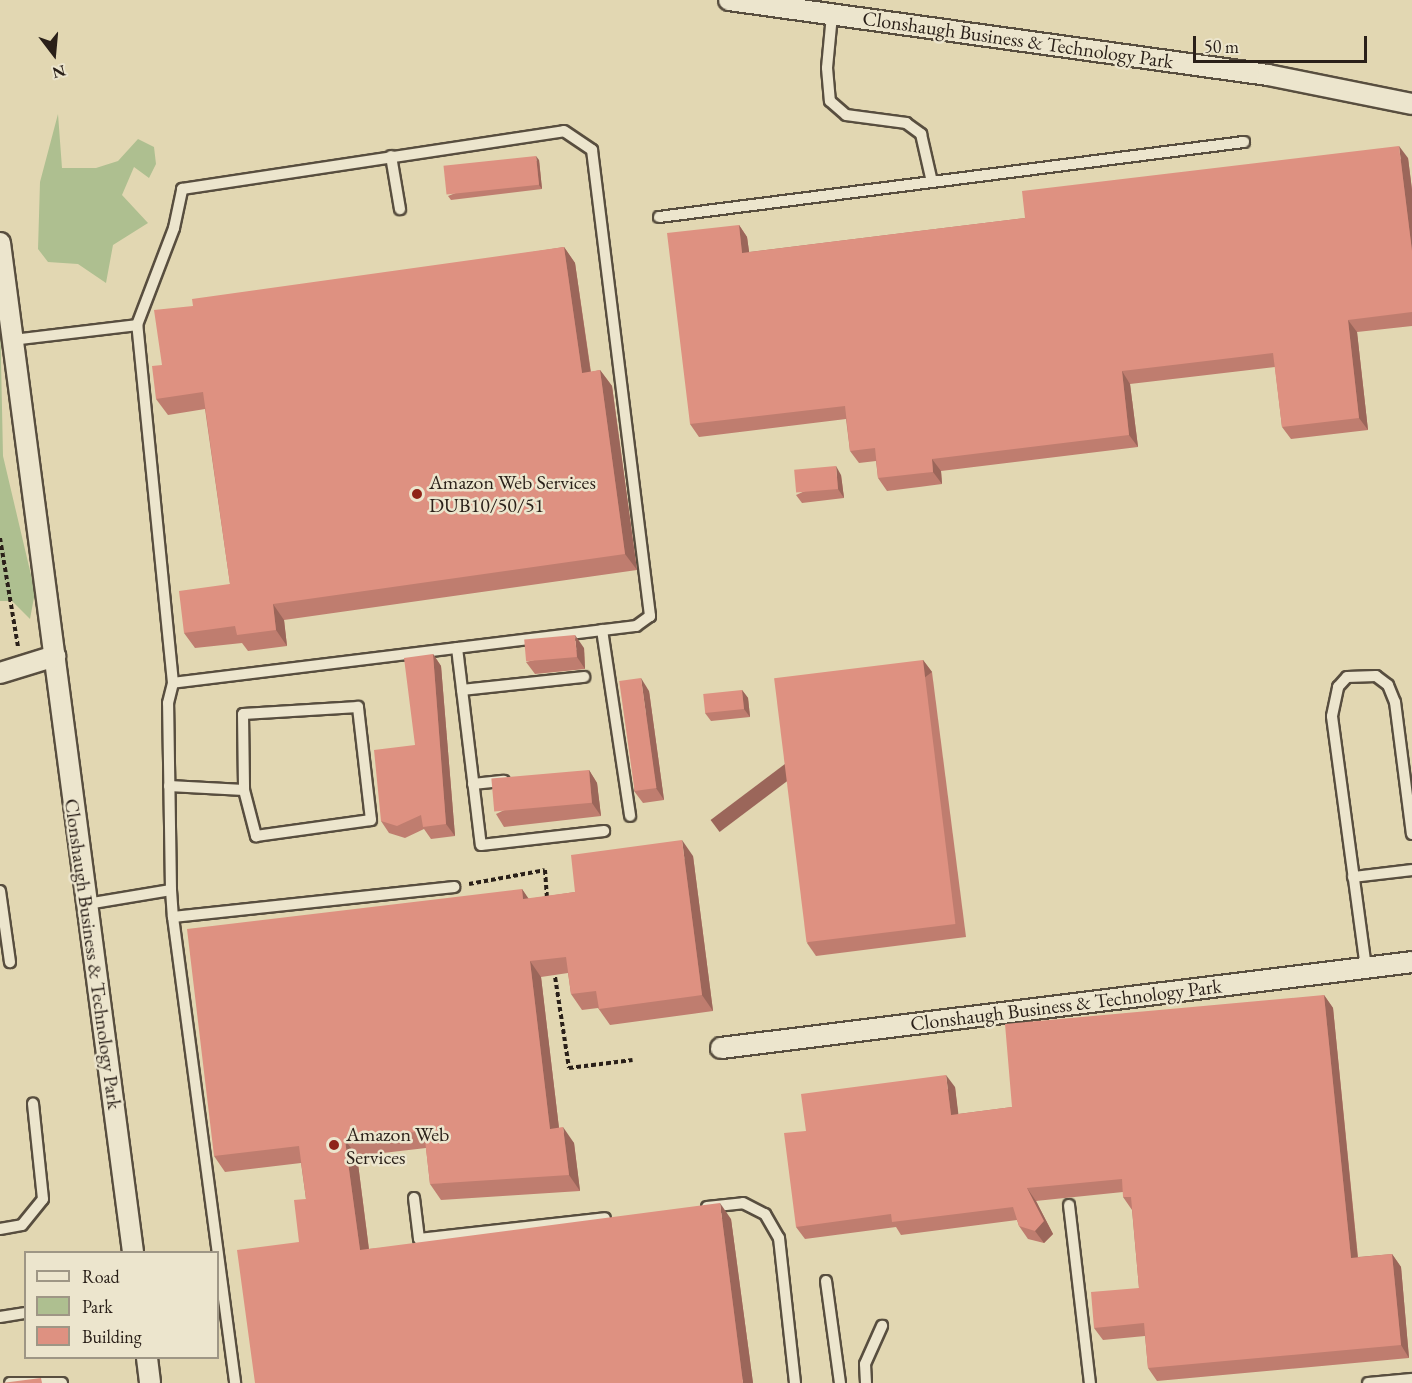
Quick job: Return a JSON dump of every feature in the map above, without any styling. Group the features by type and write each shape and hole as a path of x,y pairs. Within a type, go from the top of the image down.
{"street":[{"name":"Clonshaugh Business & Technology Park","path":"729,0 1268,75 1412,104"},
{"name":"Clonshaugh Business & Technology Park","path":"0,243 133,1251"},
{"path":"0,673 55,656"},
{"name":"Clonshaugh Business & Technology Park","path":"721,1048 1412,962"},
{"path":"147,1359 150,1383"}],"lane":[{"path":"832,15 826,68 831,101 846,115 906,123 921,134 932,182"},
{"path":"173,683 636,626 650,616 651,599 592,150 564,131 182,189 174,228 137,325 173,683 168,703 173,917 217,1251"},
{"path":"659,217 1244,142"},
{"path":"391,156 400,209"},
{"path":"12,340 137,325"},
{"path":"602,630 630,816"},
{"path":"457,648 481,845 604,831"},
{"path":"1366,968 1332,716 1338,687 1347,677 1376,676 1388,685 1395,702 1412,834"},
{"path":"462,690 584,677"},
{"path":"358,707 371,820 256,836 244,790 243,714 358,707"},
{"path":"473,784 517,780"},
{"path":"169,786 244,790"},
{"path":"1353,878 1412,870"},
{"path":"173,917 454,887"},
{"path":"87,904 171,890"},
{"path":"0,891 10,962"},
{"path":"0,1230 21,1225 43,1199 33,1104"},
{"path":"414,1198 419,1239 619,1217"},
{"path":"698,1208 743,1203 765,1214 779,1238 795,1383"},
{"path":"1069,1205 1090,1383"},
{"path":"219,1263 235,1383"},
{"path":"826,1281 840,1383"},
{"path":"0,1317 24,1313"},
{"path":"866,1383 865,1364 882,1326"},
{"path":"1368,1383 1412,1379"},
{"path":"9,1383 62,1383"}],"path":[{"path":"0,538 21,667"},
{"path":"454,887 545,870 548,904"},
{"path":"553,961 570,1068 633,1060"}],"green space":[{"path":"58,114 62,168 96,168 118,161 138,139 154,147 156,164 149,178 134,167 122,195 148,223 113,245 106,283 78,264 48,262 38,249 40,182"},
{"path":"0,311 3,456 35,592 30,619 12,601 0,601"}],"building":[{"path":"1399,146 1412,251 1412,312 1348,320 1359,418 1282,427 1273,353 1122,371 1129,435 932,459 933,472 878,478 875,448 850,451 845,406 690,424 667,233 739,225 742,253 1025,218 1022,191"},
{"path":"536,156 539,185 447,195 444,166"},
{"name":"Amazon Web Services DUB10/50/51","path":"564,247 582,373 600,370 625,554 273,604 276,630 237,635 235,626 184,633 179,591 230,584 203,392 156,399 152,366 162,365 154,310 193,306 192,299"},
{"path":"836,466 838,489 796,493 794,470"},
{"path":"575,635 577,657 526,661 524,639"},
{"path":"433,654 446,824 423,827 421,815 397,826 381,821 374,750 415,745 404,658"},
{"path":"923,660 955,924 807,942 774,678"},
{"path":"641,678 656,788 635,791 619,681"},
{"path":"742,690 744,709 705,713 703,694"},
{"path":"589,770 592,803 494,811 491,779"},
{"name":"Amazon Web Services","path":"682,840 702,995 599,1009 596,991 571,994 566,957 530,961 550,1129 563,1127 569,1175 430,1184 424,1131 345,1140 360,1250 720,1203 743,1383 255,1383 237,1250 299,1242 294,1200 306,1199 299,1146 214,1156 187,929 522,889 523,899 575,892 571,855"},
{"path":"1324,995 1351,1258 1392,1254 1401,1345 1148,1368 1144,1323 1094,1328 1091,1292 1139,1288 1131,1197 1123,1197 1122,1179 1027,1188 1044,1221 1035,1231 1019,1226 1013,1207 892,1222 891,1214 796,1227 784,1133 806,1131 801,1094 946,1075 951,1115 1012,1107 1005,1024"},
{"path":"41,1378 42,1383 2,1383"}],"place":[{"name":"Amazon Web Services DUB10/50/51","path":"417,494"},
{"name":"Amazon Web Services","path":"334,1145"}]}
